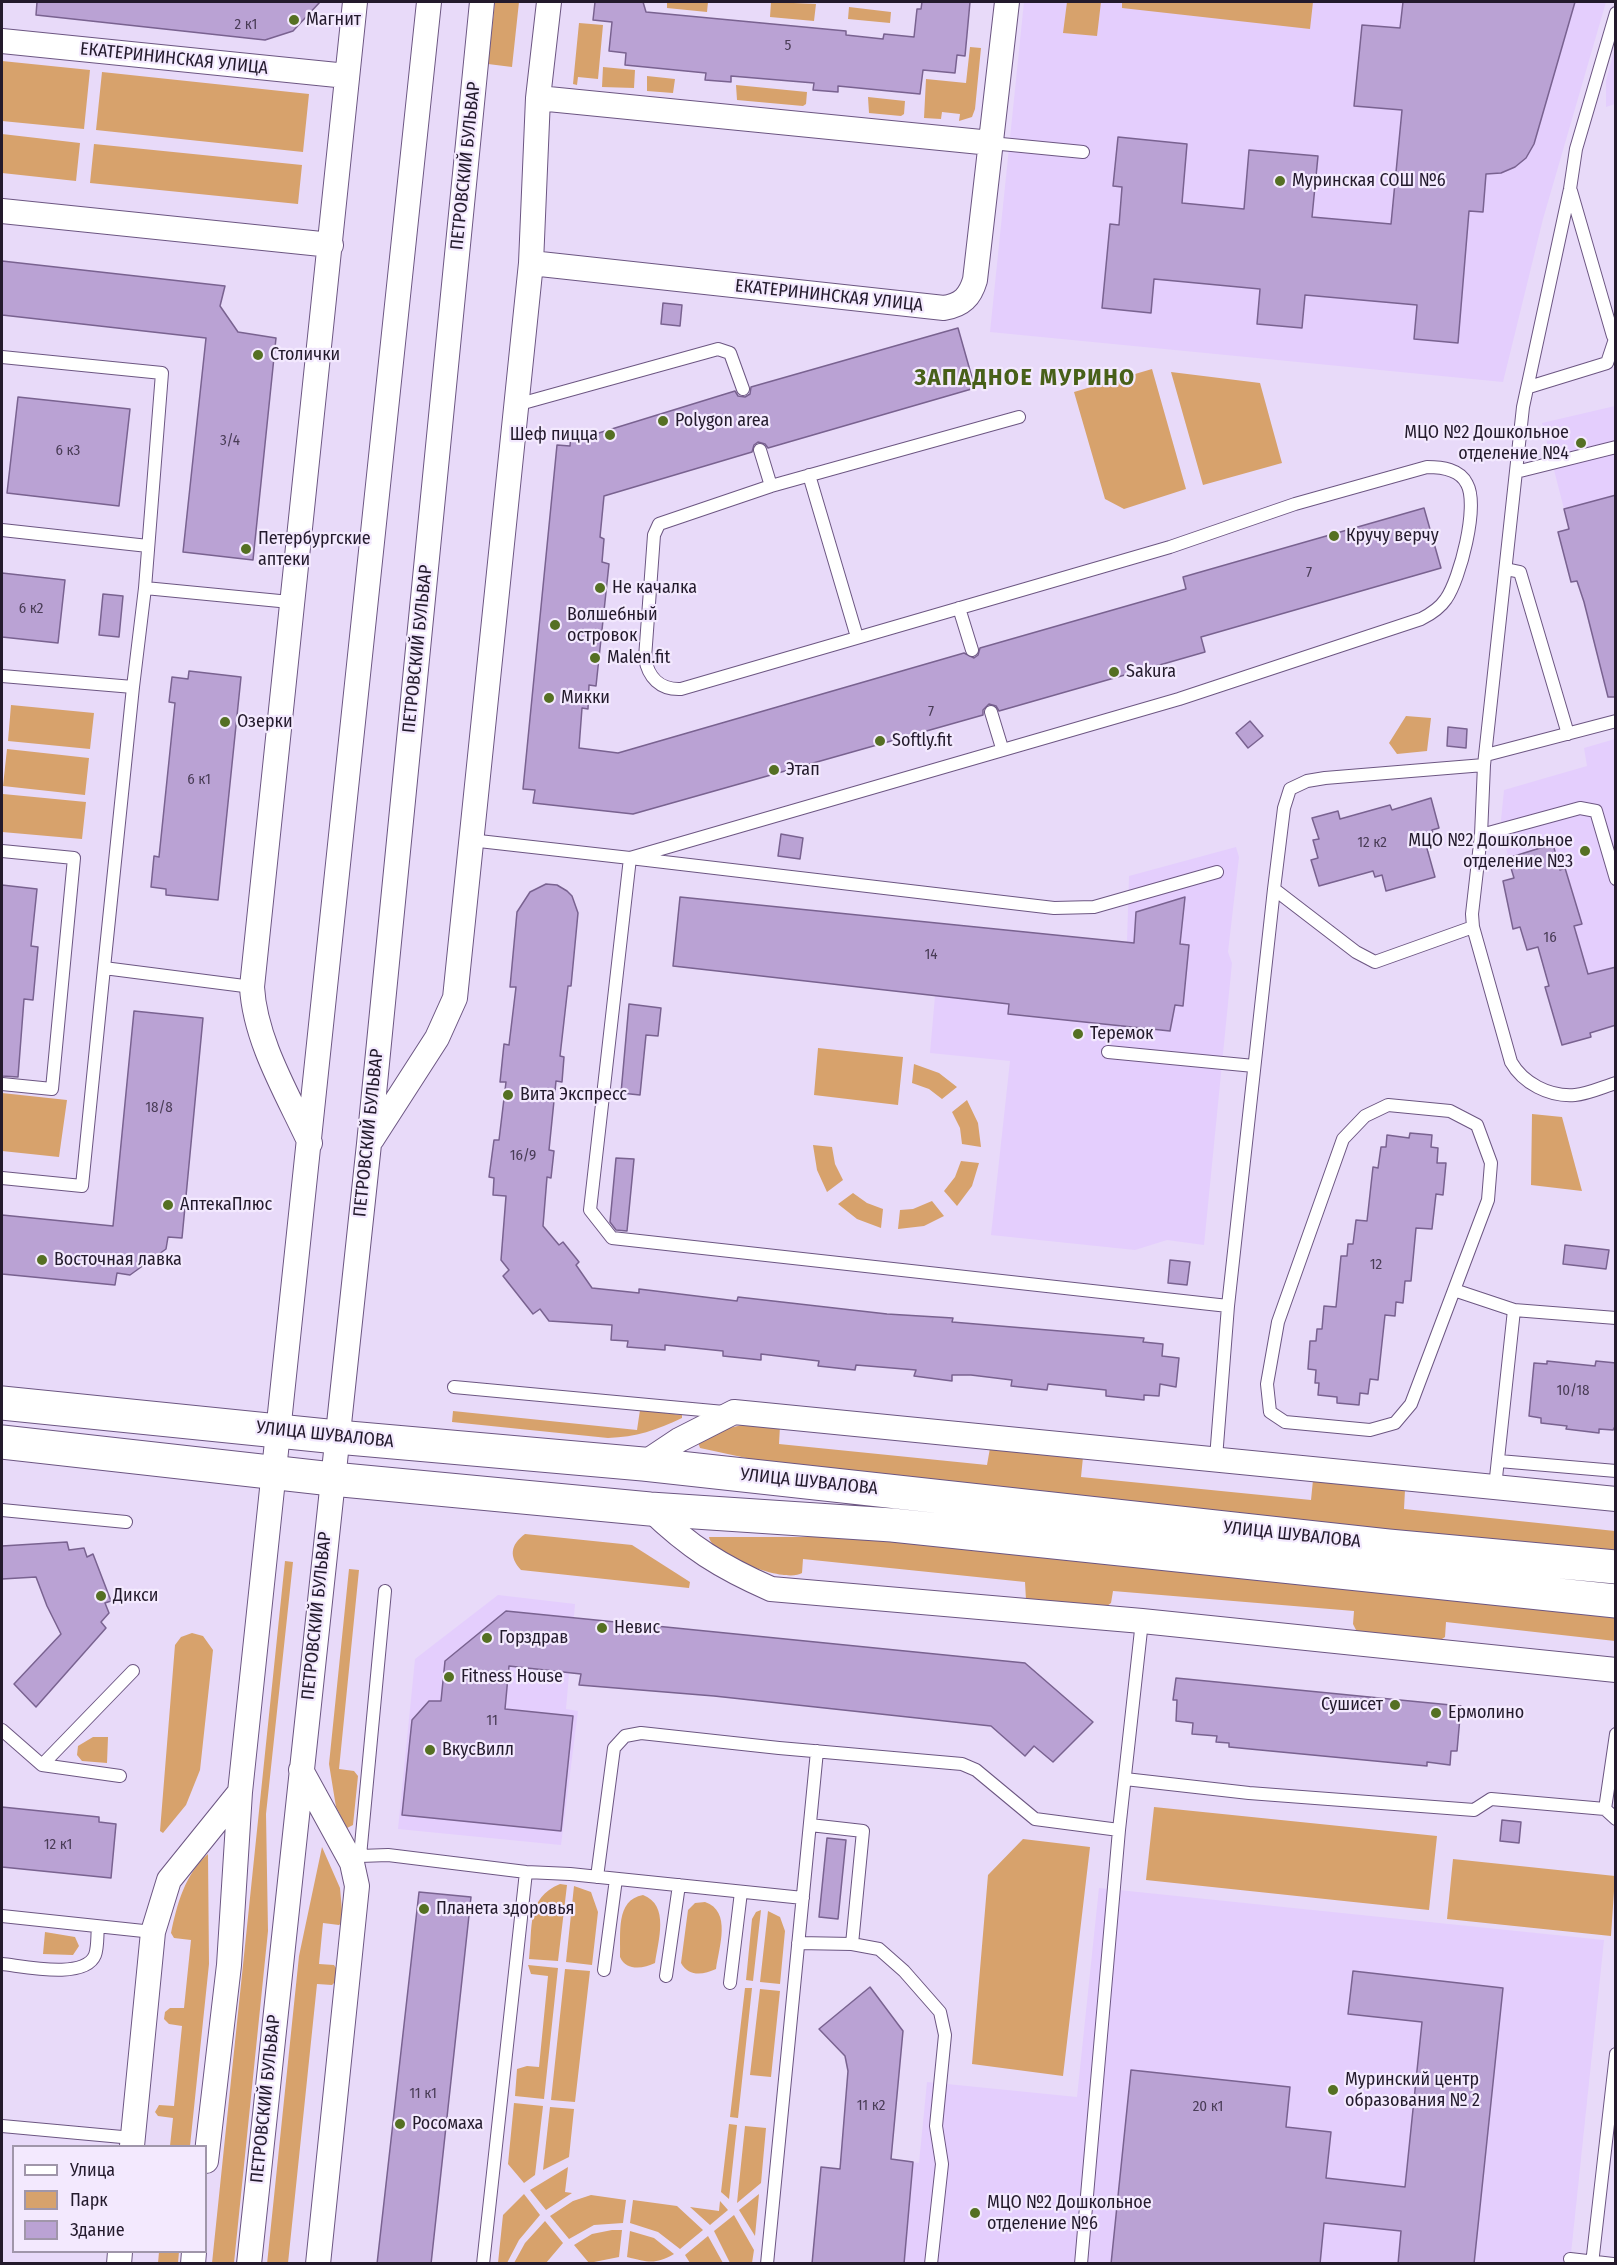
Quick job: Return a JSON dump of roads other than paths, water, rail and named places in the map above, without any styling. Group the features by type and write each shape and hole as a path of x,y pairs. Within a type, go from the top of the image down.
{"street":[{"path":"310,1145 271,1059 253,1004 252,987 290,602 331,245 355,2"},
{"path":"207,2152 229,1965 240,1792 429,2"},
{"name":"ПЕТРОВСКИЙ БУЛЬВАР","path":"249,2264 369,1144 482,2"},
{"path":"369,1144 437,1038 455,998 531,263 538,98 549,2"},
{"name":"ЕКАТЕРИНИНСКАЯ УЛИЦА","path":"531,263 944,308 956,306 965,300 975,280 1007,2"},
{"name":"ЕКАТЕРИНИНСКАЯ УЛИЦА","path":"2,40 347,76"},
{"path":"538,98 991,143"},
{"path":"2,211 331,245"},
{"name":"УЛИЦА ШУВАЛОВА","path":"2,1403 337,1437 643,1464 1388,1546 1616,1567"},
{"path":"643,1464 679,1440 735,1412 1616,1499"},
{"name":"УЛИЦА ШУВАЛОВА","path":"2,1442 332,1479 650,1509 892,1525 1616,1601"},
{"path":"650,1509 682,1540 729,1570 771,1588 1142,1621 1616,1670"},
{"path":"301,1770 356,1859 357,1886 318,2264"},
{"path":"132,2142 153,1932 169,1880 240,1792"}],"lane":[{"path":"1616,14 1576,149 1570,189 1523,408 1485,760 1473,927 1511,1062 1519,1076 1536,1087 1553,1093 1575,1095 1616,1083"},
{"path":"991,143 1083,152"},
{"path":"1529,387 1607,363 1614,336 1570,189"},
{"path":"516,405 717,349 730,353 743,389"},
{"path":"2,357 162,373 145,588 82,1186 2,1178"},
{"path":"630,858 1002,748 1179,699 1421,619 1446,600 1457,580 1470,507 1468,485 1461,475 1443,467 1427,467 1295,504 1170,547 681,689 669,689 656,682 647,671 645,658 656,528 688,513 771,486 1019,417"},
{"path":"1516,471 1616,447"},
{"path":"760,450 771,486"},
{"path":"809,475 857,637"},
{"path":"2,530 148,546"},
{"path":"1506,569 1520,572 1568,734"},
{"path":"145,588 290,602"},
{"path":"959,608 972,650"},
{"path":"2,676 133,687"},
{"path":"991,712 1002,748"},
{"path":"1216,1458 1228,1306 1254,1066 1284,808 1290,789 1307,781 1325,778 1485,760 1616,721"},
{"path":"1481,835 1580,808 1596,811 1616,879"},
{"path":"470,840 1054,908 1094,907 1217,872"},
{"path":"2,851 74,858 52,1089 2,1084"},
{"path":"630,858 590,1210 612,1238 1228,1306"},
{"path":"1274,889 1356,952 1375,962 1473,927"},
{"path":"104,968 252,987"},
{"path":"1108,1052 1254,1066"},
{"path":"1388,1105 1450,1111 1477,1125 1491,1163 1488,1200 1454,1290 1411,1404 1395,1423 1370,1430 1285,1422 1270,1412 1267,1384 1278,1322 1343,1139 1365,1116 1388,1105"},
{"path":"1454,1290 1514,1310 1616,1318"},
{"path":"1495,1487 1514,1310"},
{"path":"454,1387 735,1412"},
{"path":"1499,1461 1616,1471"},
{"path":"2,1510 126,1522"},
{"path":"385,1591 356,1859 388,1856 526,1872 803,1898"},
{"path":"1081,2264 1119,1830 1142,1621"},
{"path":"42,1765 133,1671"},
{"path":"2,1730 42,1765 120,1776"},
{"path":"597,1877 614,1748 625,1736 641,1733 962,1764 976,1770 1035,1819 1056,1824 1119,1830"},
{"path":"1605,1809 1616,1734"},
{"path":"767,2264 817,1751"},
{"path":"1125,1779 1272,1795 1474,1810 1491,1799 1605,1809 1616,1819"},
{"path":"810,1825 863,1831 852,1944"},
{"path":"483,2264 526,1872"},
{"path":"604,1970 616,1879"},
{"path":"666,1976 679,1885"},
{"path":"730,1983 741,1892"},
{"path":"2,1916 153,1932"},
{"path":"2,1964 69,1970 86,1965 95,1955 98,1927"},
{"path":"798,1943 852,1944 879,1949 904,1971 939,2012 945,2036 936,2126 942,2164 931,2264"},
{"path":"1592,2262 1616,2054"},
{"path":"2,2126 132,2142"},
{"path":"1570,2259 1613,2264"}],"place":[{"name":"Магнит","path":"294,20"},
{"name":"Муринская СОШ №6","path":"1280,181"},
{"name":"Столички","path":"258,355"},
{"name":"Polygon area","path":"663,421"},
{"name":"Шеф пицца","path":"610,435"},
{"name":"МЦО №2 Дошкольное отделение №4","path":"1581,443"},
{"name":"Кручу верчу","path":"1334,536"},
{"name":"Петербургские аптеки","path":"246,549"},
{"name":"Не качалка","path":"600,588"},
{"name":"Волшебный островок","path":"555,625"},
{"name":"Malen.fit","path":"595,658"},
{"name":"Sakura","path":"1114,672"},
{"name":"Микки","path":"549,698"},
{"name":"Озерки","path":"225,722"},
{"name":"Softly.fit","path":"880,741"},
{"name":"Этап","path":"774,770"},
{"name":"МЦО №2 Дошкольное отделение №3","path":"1585,851"},
{"name":"Теремок","path":"1078,1034"},
{"name":"Вита Экспресс","path":"508,1095"},
{"name":"АптекаПлюс","path":"168,1205"},
{"name":"Восточная лавка","path":"42,1260"},
{"name":"Дикси","path":"101,1596"},
{"name":"Невис","path":"602,1628"},
{"name":"Горздрав","path":"487,1638"},
{"name":"Fitness House","path":"449,1677"},
{"name":"Сушисет","path":"1395,1705"},
{"name":"Ермолино","path":"1436,1713"},
{"name":"ВкусВилл","path":"430,1750"},
{"name":"Планета здоровья","path":"424,1909"},
{"name":"Муринский центр образования № 2","path":"1333,2090"},
{"name":"Росомаха","path":"400,2124"},
{"name":"МЦО №2 Дошкольное отделение №6","path":"975,2213"}],"district":[{"name":"ЗАПАДНОЕ МУРИНО","path":"1025,378"}]}
